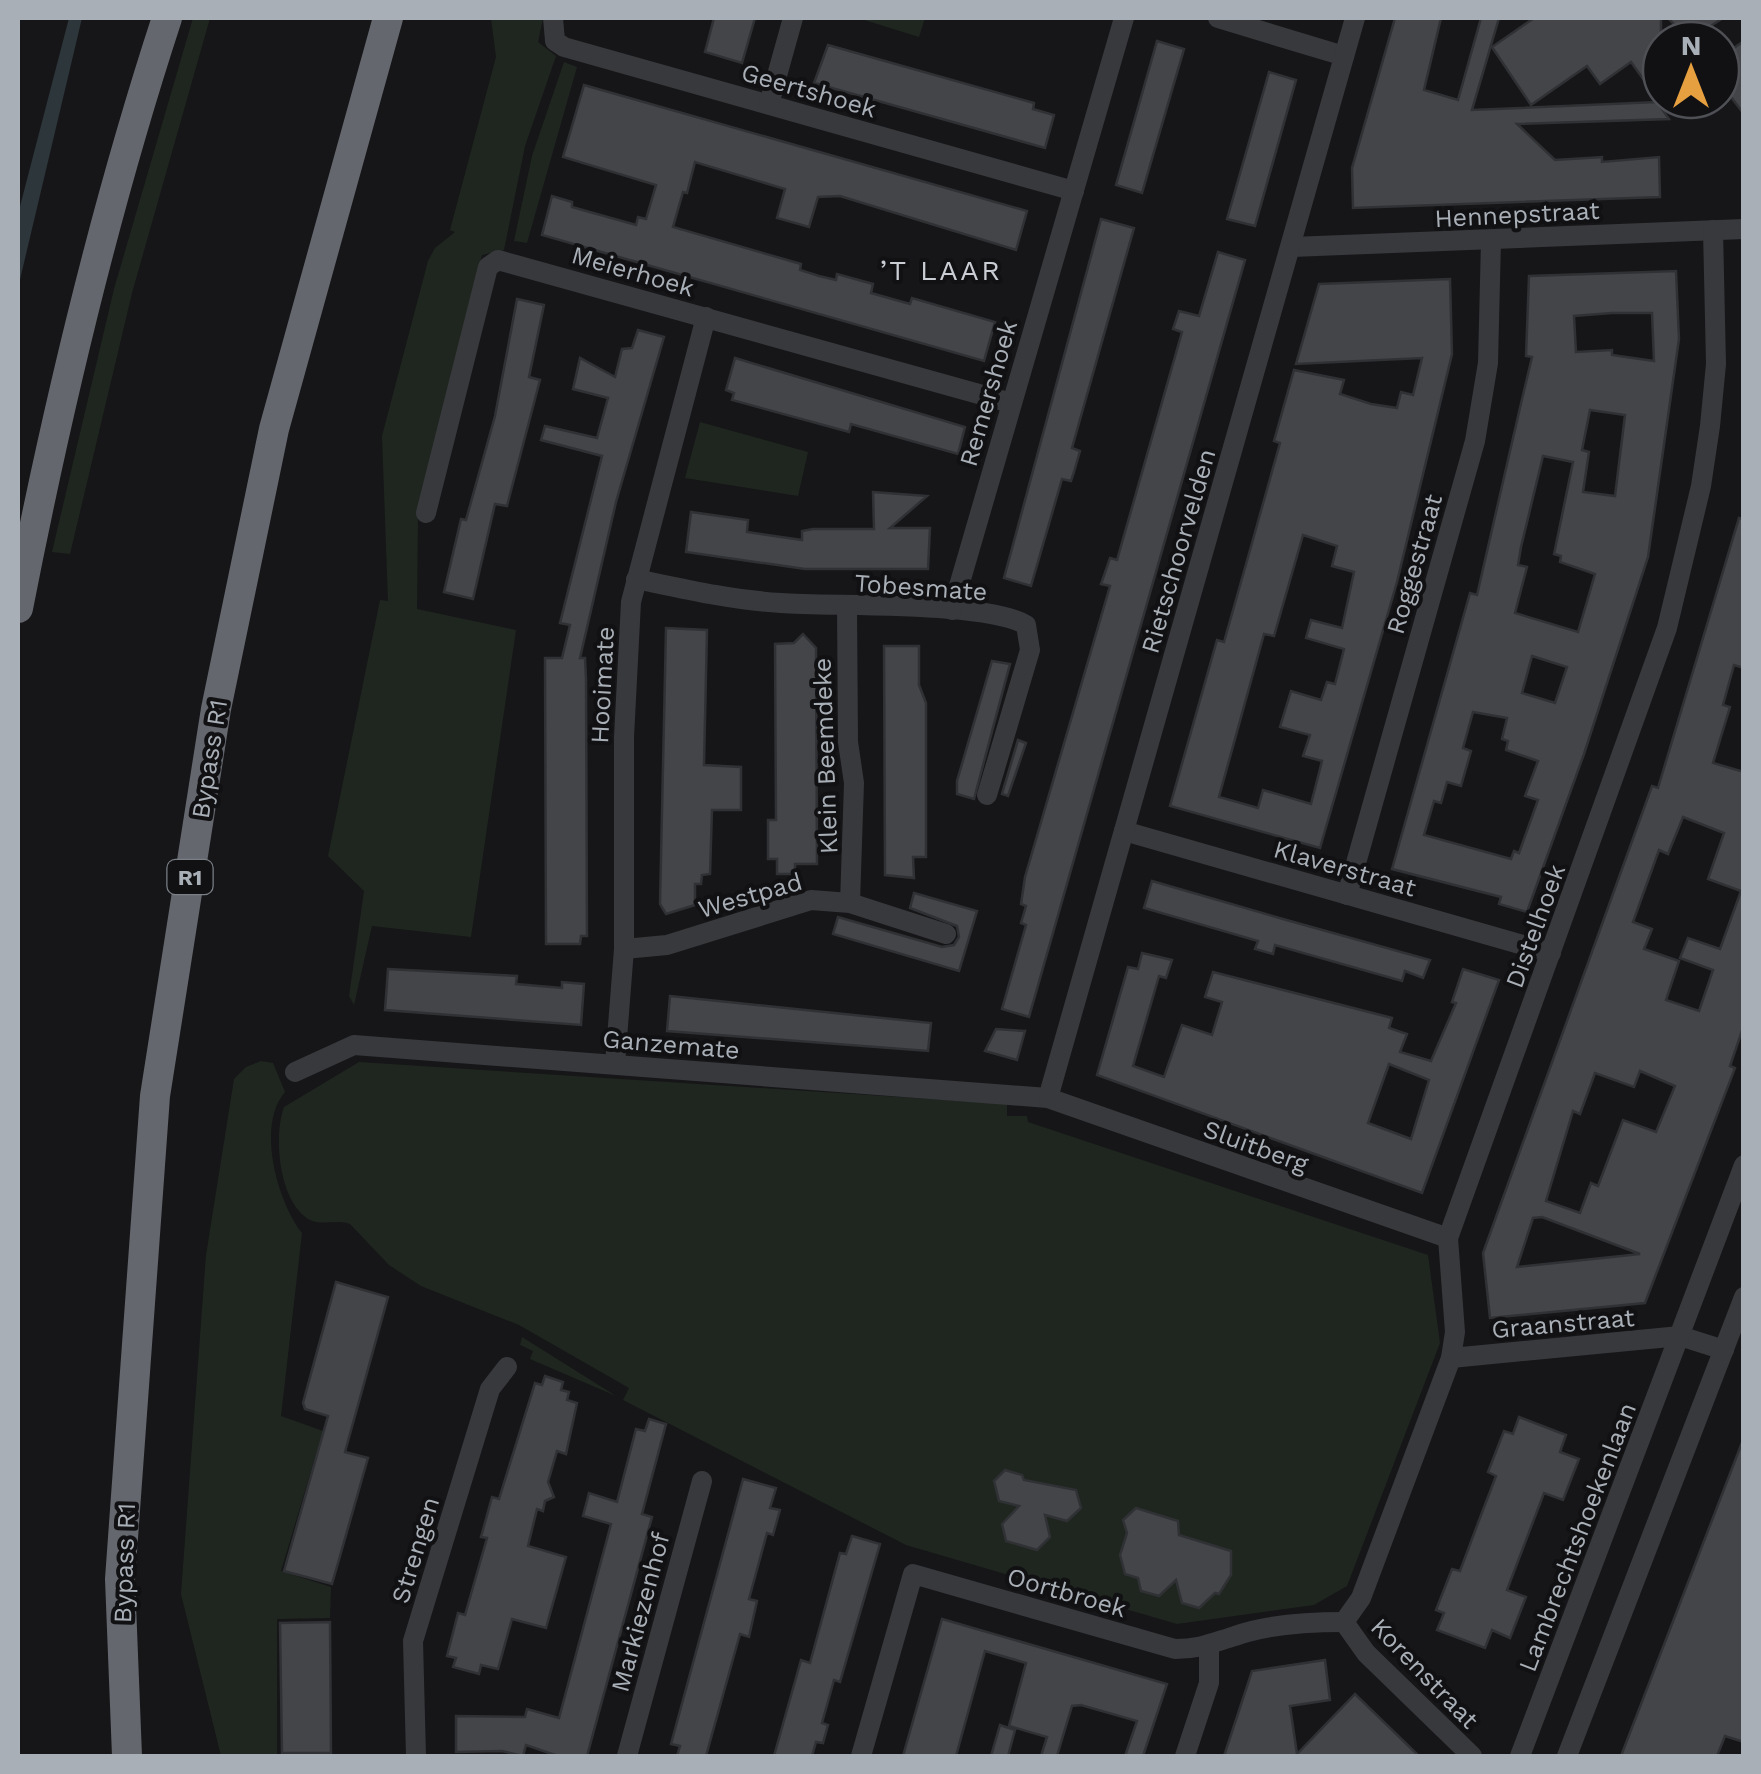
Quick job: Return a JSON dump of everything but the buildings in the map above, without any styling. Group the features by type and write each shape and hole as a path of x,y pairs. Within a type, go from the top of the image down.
{"highway":[{"path":"18,608 54,430 142,96 168,18"},
{"name":"Bypass R1","path":"127,1756 120,1578 156,1096 216,709 274,430 388,18"}],"street":[{"name":"Geertshoek","path":"554,18 551,31 564,48 1074,191"},
{"path":"769,104 793,18"},
{"name":"Remershoek","path":"952,610 1124,18"},
{"path":"1218,18 1344,56"},
{"name":"Rietschoorvelden","path":"1048,1098 1355,18"},
{"name":"Hennepstraat","path":"1292,248 1744,229"},
{"name":"Distelhoek","path":"1344,1622 1361,1598 1451,1358 1455,1332 1448,1238 1647,690 1693,522 1716,364 1714,230"},
{"name":"Roggestraat","path":"1347,895 1475,441 1488,363 1492,240"},
{"name":"Meierhoek","path":"426,514 492,262 506,261 1011,403"},
{"name":"Hooimate","path":"615,1064 624,949 624,737 636,579 706,317"},
{"name":"Tobesmate","path":"636,579 706,594 952,610 1020,620 1030,631 1030,650 987,795"},
{"name":"Klein Beemdeke","path":"847,606 848,742 854,783 850,903"},
{"name":"Klaverstraat","path":"1124,831 1552,953"},
{"name":"Westpad","path":"624,949 668,946 811,900 850,903 946,934"},
{"name":"Ganzemate","path":"295,1072 354,1045 1048,1098"},
{"name":"Sluitberg","path":"1048,1098 1448,1238"},
{"name":"Lambrechtshoekenlaan","path":"1520,1756 1744,1165"},
{"path":"1566,1756 1744,1297"},
{"path":"1680,1336 1724,1350"},
{"name":"Graanstraat","path":"1451,1358 1680,1336"},
{"name":"Strengen","path":"416,1756 414,1641 490,1389 507,1367"},
{"name":"Markiezenhof","path":"627,1756 702,1481"},
{"name":"Oortbroek","path":"861,1756 913,1574 1175,1649 1209,1648"},
{"path":"1185,1756 1209,1683 1209,1648 1236,1635 1344,1622"},
{"name":"Korenstraat","path":"1344,1622 1366,1653 1472,1756"}],"shaded area":[{"path":"69,18 82,18 18,288 18,214"},
{"path":"193,18 210,18 132,293 70,554 52,552 114,289"},
{"path":"491,18 543,18 538,42 556,56 525,146 504,250 482,255 418,511 417,609 516,630 471,937 372,926 354,1005 349,996 364,891 328,856 380,600 388,601 382,436 428,261 435,248 455,232 450,230 496,57"},
{"path":"858,18 925,18 919,37"},
{"path":"564,62 577,67 527,243 514,241 532,156"},
{"path":"700,422 808,452 798,496 685,478"},
{"path":"261,1061 273,1063 285,1092 272,1123 273,1163 285,1202 302,1233 281,1416 323,1431 281,1571 331,1587 330,1618 277,1619 277,1756 221,1756 181,1594 206,1255 234,1079 246,1067"},
{"path":"359,1062 1007,1104 1007,1116 1027,1116 1028,1122 1428,1255 1440,1343 1347,1586 1314,1605 1177,1624 906,1545 623,1400 629,1388 519,1325 421,1286 389,1265 350,1224 315,1222 300,1211 291,1199 281,1168 279,1135 284,1107"},
{"path":"522,1337 616,1396 530,1359 533,1351 520,1345"}],"district":[{"name":"’T LAAR","path":"941,270"}]}
